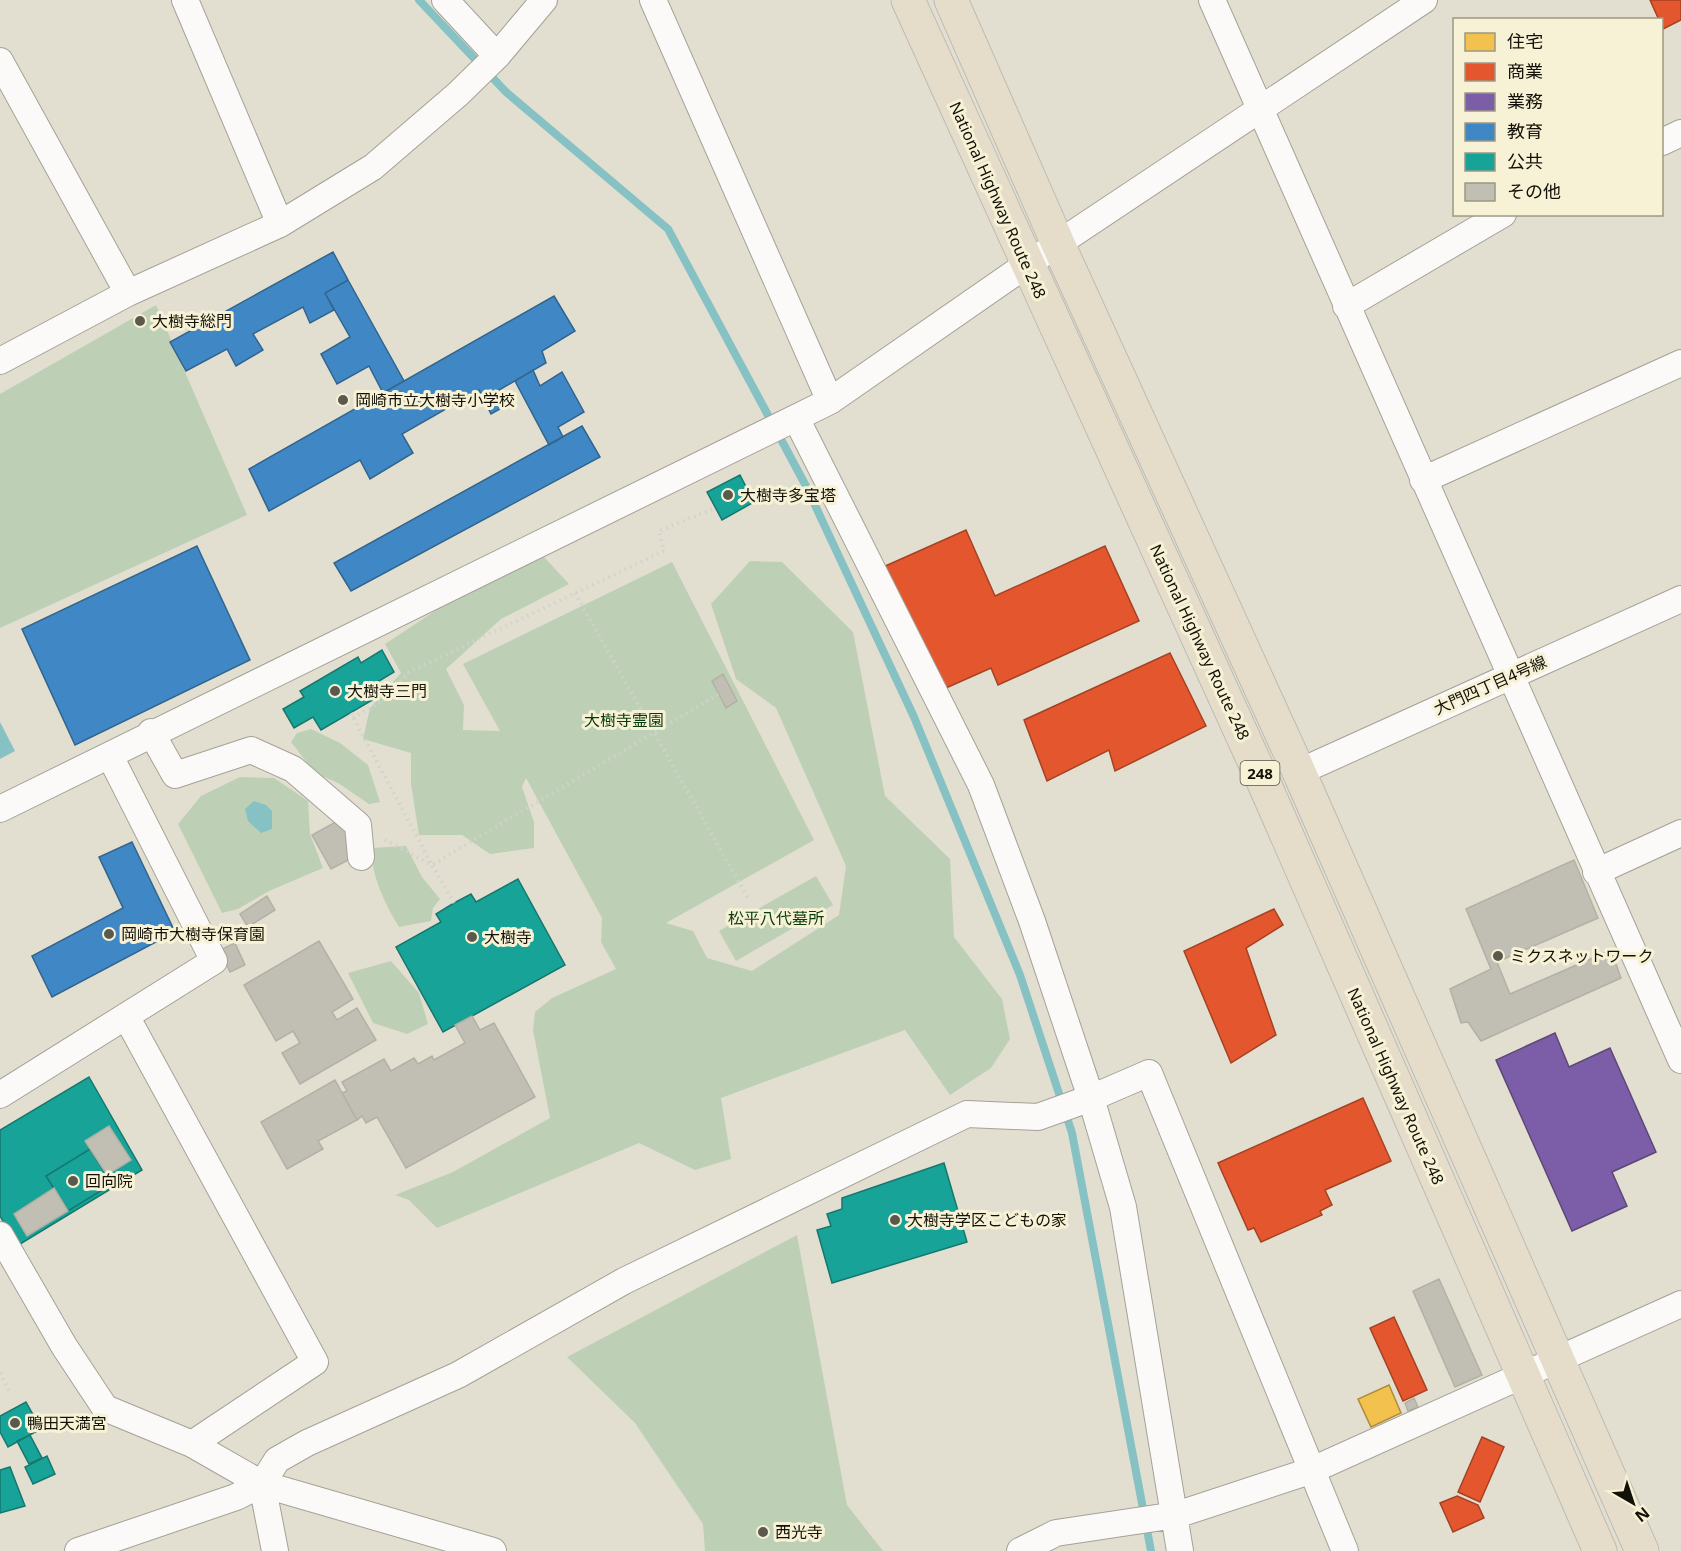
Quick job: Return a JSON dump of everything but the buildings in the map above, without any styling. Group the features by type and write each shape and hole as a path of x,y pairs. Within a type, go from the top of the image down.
{"highway":[{"name":"National Highway Route 248","path":"908,0 1026,265 1264,783 1600,1551"},
{"name":"248","path":"951,0 1059,246 1299,772 1642,1551"}],"street":[{"path":"185,0 280,224"},
{"path":"445,0 497,56"},
{"path":"0,361 128,293 280,224 373,167 458,94 497,56 544,0"},
{"path":"653,0 830,401"},
{"path":"1212,0 1681,1060"},
{"path":"0,809 110,756 152,732 317,656 830,401 1026,265 1059,246 1424,0"},
{"path":"0,61 128,293"},
{"path":"1663,142 1681,133"},
{"path":"1346,306 1500,216"},
{"path":"1423,480 1681,363"},
{"path":"796,418 981,784 1032,921 1091,1098 1123,1207 1176,1515 1180,1551"},
{"name":"大門四丁目4号線","path":"1299,772 1681,598"},
{"path":"152,732 175,775 251,750 294,769 358,825 361,857"},
{"path":"0,1095 214,961 110,756"},
{"path":"1596,872 1681,833"},
{"path":"126,1016 315,1362 192,1444"},
{"path":"78,1551 236,1497 262,1484 277,1460 307,1443 458,1375 624,1281 967,1114 1038,1117 1091,1098 1149,1073 1310,1471 1345,1551"},
{"path":"0,1235 64,1346 105,1408 192,1444 262,1484 493,1551"},
{"path":"1020,1551 1056,1533 1176,1515 1310,1471 1557,1362 1681,1304"},
{"path":"262,1484 274,1551"}],"path":[{"path":"353,718 386,698 409,672 663,551 659,531 716,508"},
{"path":"575,593 652,733 749,900"},
{"path":"432,865 719,694"},
{"path":"351,713 454,903"},
{"path":"358,825 432,865"},
{"path":"0,1373 10,1393"}],"green space":[{"path":"156,305 247,515 0,628 0,394"},
{"name":"大樹寺霊園","path":"544,557 569,584 501,619 446,669 464,705 463,730 500,731 463,664 672,562 814,840 666,923 693,931 707,958 752,971 839,915 846,866 776,708 736,679 711,604 750,561 782,562 853,632 885,796 950,859 954,937 1002,999 1010,1039 991,1068 950,1095 905,1030 721,1098 731,1159 695,1170 639,1143 437,1228 409,1200 395,1195 453,1172 550,1118 533,1030 535,1012 552,998 616,969 601,942 602,918 526,778 522,787 534,822 534,848 490,854 462,835 419,835 411,784 411,753 363,739 370,708 401,673 385,644 447,603"},
{"path":"311,729 340,743 368,765 380,802 369,804 338,783 315,773 291,742 297,733"},
{"path":"240,777 274,778 308,801 310,834 323,868 269,891 238,909 222,913 178,824 201,796"},
{"path":"406,846 422,877 440,899 433,908 431,921 399,927 380,889 371,848"},
{"name":"松平八代墓所","path":"816,876 833,905 736,961 719,931"},
{"path":"391,961 419,993 428,1024 407,1034 373,1023 348,973"},
{"path":"797,1235 847,1505 883,1551 705,1551 703,1524 635,1423 567,1357"}],"water":[{"path":"0,722 15,751 0,759"},
{"path":"254,801 266,805 272,811 272,829 261,833 248,821 245,809"}],"waterway":[{"path":"419,0 506,92 668,229 806,486 914,717 1020,975 1072,1133 1151,1551"}],"place":[{"name":"大樹寺総門","path":"140,321"},
{"name":"岡崎市立大樹寺小学校","path":"343,400"},
{"name":"大樹寺多宝塔","path":"728,495"},
{"name":"大樹寺三門","path":"335,691"},
{"name":"岡崎市大樹寺保育園","path":"109,934"},
{"name":"大樹寺","path":"472,937"},
{"name":"ミクスネットワーク","path":"1498,956"},
{"name":"回向院","path":"73,1181"},
{"name":"大樹寺学区こどもの家","path":"895,1220"},
{"name":"鴨田天満宮","path":"15,1423"},
{"name":"西光寺","path":"763,1532"}]}
